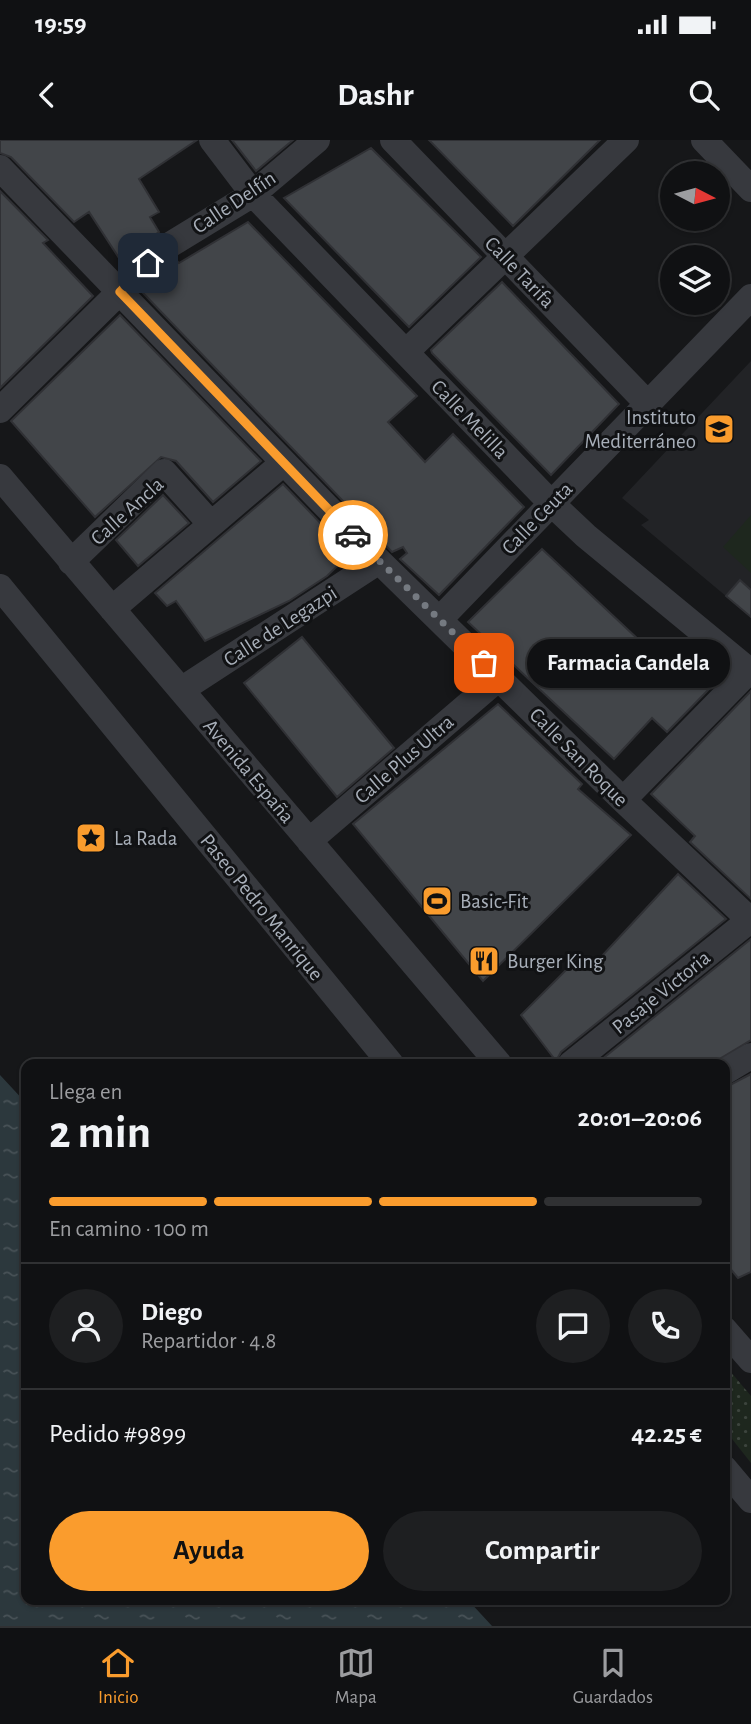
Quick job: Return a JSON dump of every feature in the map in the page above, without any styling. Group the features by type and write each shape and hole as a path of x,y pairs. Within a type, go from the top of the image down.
{"street":[{"name":"Calle Melilla","path":"212,140 253,194 551,503 586,536 750,672"},
{"name":"Calle Delfín","path":"0,410 163,249 253,194 317,140"},
{"name":"Calle Tarifa","path":"393,140 647,403"},
{"path":"407,352 626,140"},
{"path":"704,140 751,189"},
{"name":"Calle San Roque","path":"0,168 282,464 623,800 751,920"},
{"name":"Calle Ceuta","path":"440,619 751,297"},
{"path":"112,609 209,523 282,464"},
{"name":"Calle Ancla","path":"71,562 164,472 209,523"},
{"name":"Avenida España","path":"0,477 495,1059"},
{"name":"Calle de Legazpi","path":"181,690 379,561"},
{"name":"Paseo Pedro Manrique","path":"0,587 387,1059"},
{"path":"623,800 750,672"},
{"name":"Calle Plus Ultra","path":"309,841 499,678"},
{"name":"Pasaje Victoria","path":"577,1059 751,920"},
{"path":"730,1069 751,1056"},
{"path":"730,1336 751,1360"},
{"path":"730,1475 751,1500"}],"shaded area":[{"name":"Instituto Mediterráneo","path":"751,361 751,617 641,525 649,520 622,498"},
{"path":"751,515 751,573 723,547"},
{"path":"730,1371 751,1396 751,1463 730,1436"}],"water":[{"path":"0,1075 21,1098 21,1605 473,1605 492,1626 0,1626"}],"building":[{"path":"0,140 197,140 139,179 159,212 150,217 159,232 119,258 89,212 74,222 11,157 0,153"},
{"path":"232,140 293,140 256,171"},
{"path":"429,140 600,140 513,226"},
{"path":"371,148 481,257 409,327 284,198"},
{"path":"0,191 48,240 43,243 93,296 0,388"},
{"path":"248,222 417,396 388,422 425,462 453,434 524,507 439,595 400,559 407,553 403,547 392,552 143,293 177,261 179,263"},
{"path":"502,282 619,404 551,475 431,350"},
{"path":"120,315 261,461 213,502 176,461 161,457 95,517 11,421"},
{"path":"283,484 350,554 327,576 289,601 205,641 176,601 167,606 155,593"},
{"path":"163,495 189,523 138,566 116,540"},
{"path":"542,549 673,672 686,658 714,684 667,732 652,718 614,759 468,622"},
{"path":"740,580 751,590 751,617 726,596"},
{"path":"302,637 394,748 337,797 244,683"},
{"path":"751,691 751,899 690,842 695,836 651,794"},
{"path":"498,704 582,784 578,789 631,835 483,981 353,824"},
{"path":"678,874 726,919 554,1059 521,1015 575,961 589,970"},
{"path":"751,939 751,1040 719,1059 602,1059"},
{"path":"751,1074 751,1272 738,1278 730,1268 730,1085"}],"way so far":[{"path":"353,535 484,663"}],"place":[{"name":"Instituto Mediterráneo","path":"719,429"},
{"name":"Farmacia Candela","path":"484,663"},
{"name":"La Rada","path":"91,838"},
{"name":"Basic-Fit","path":"437,901"},
{"name":"Burger King","path":"484,961"}],"route":[{"path":"148,263 120,292 282,464 353,535"}]}
